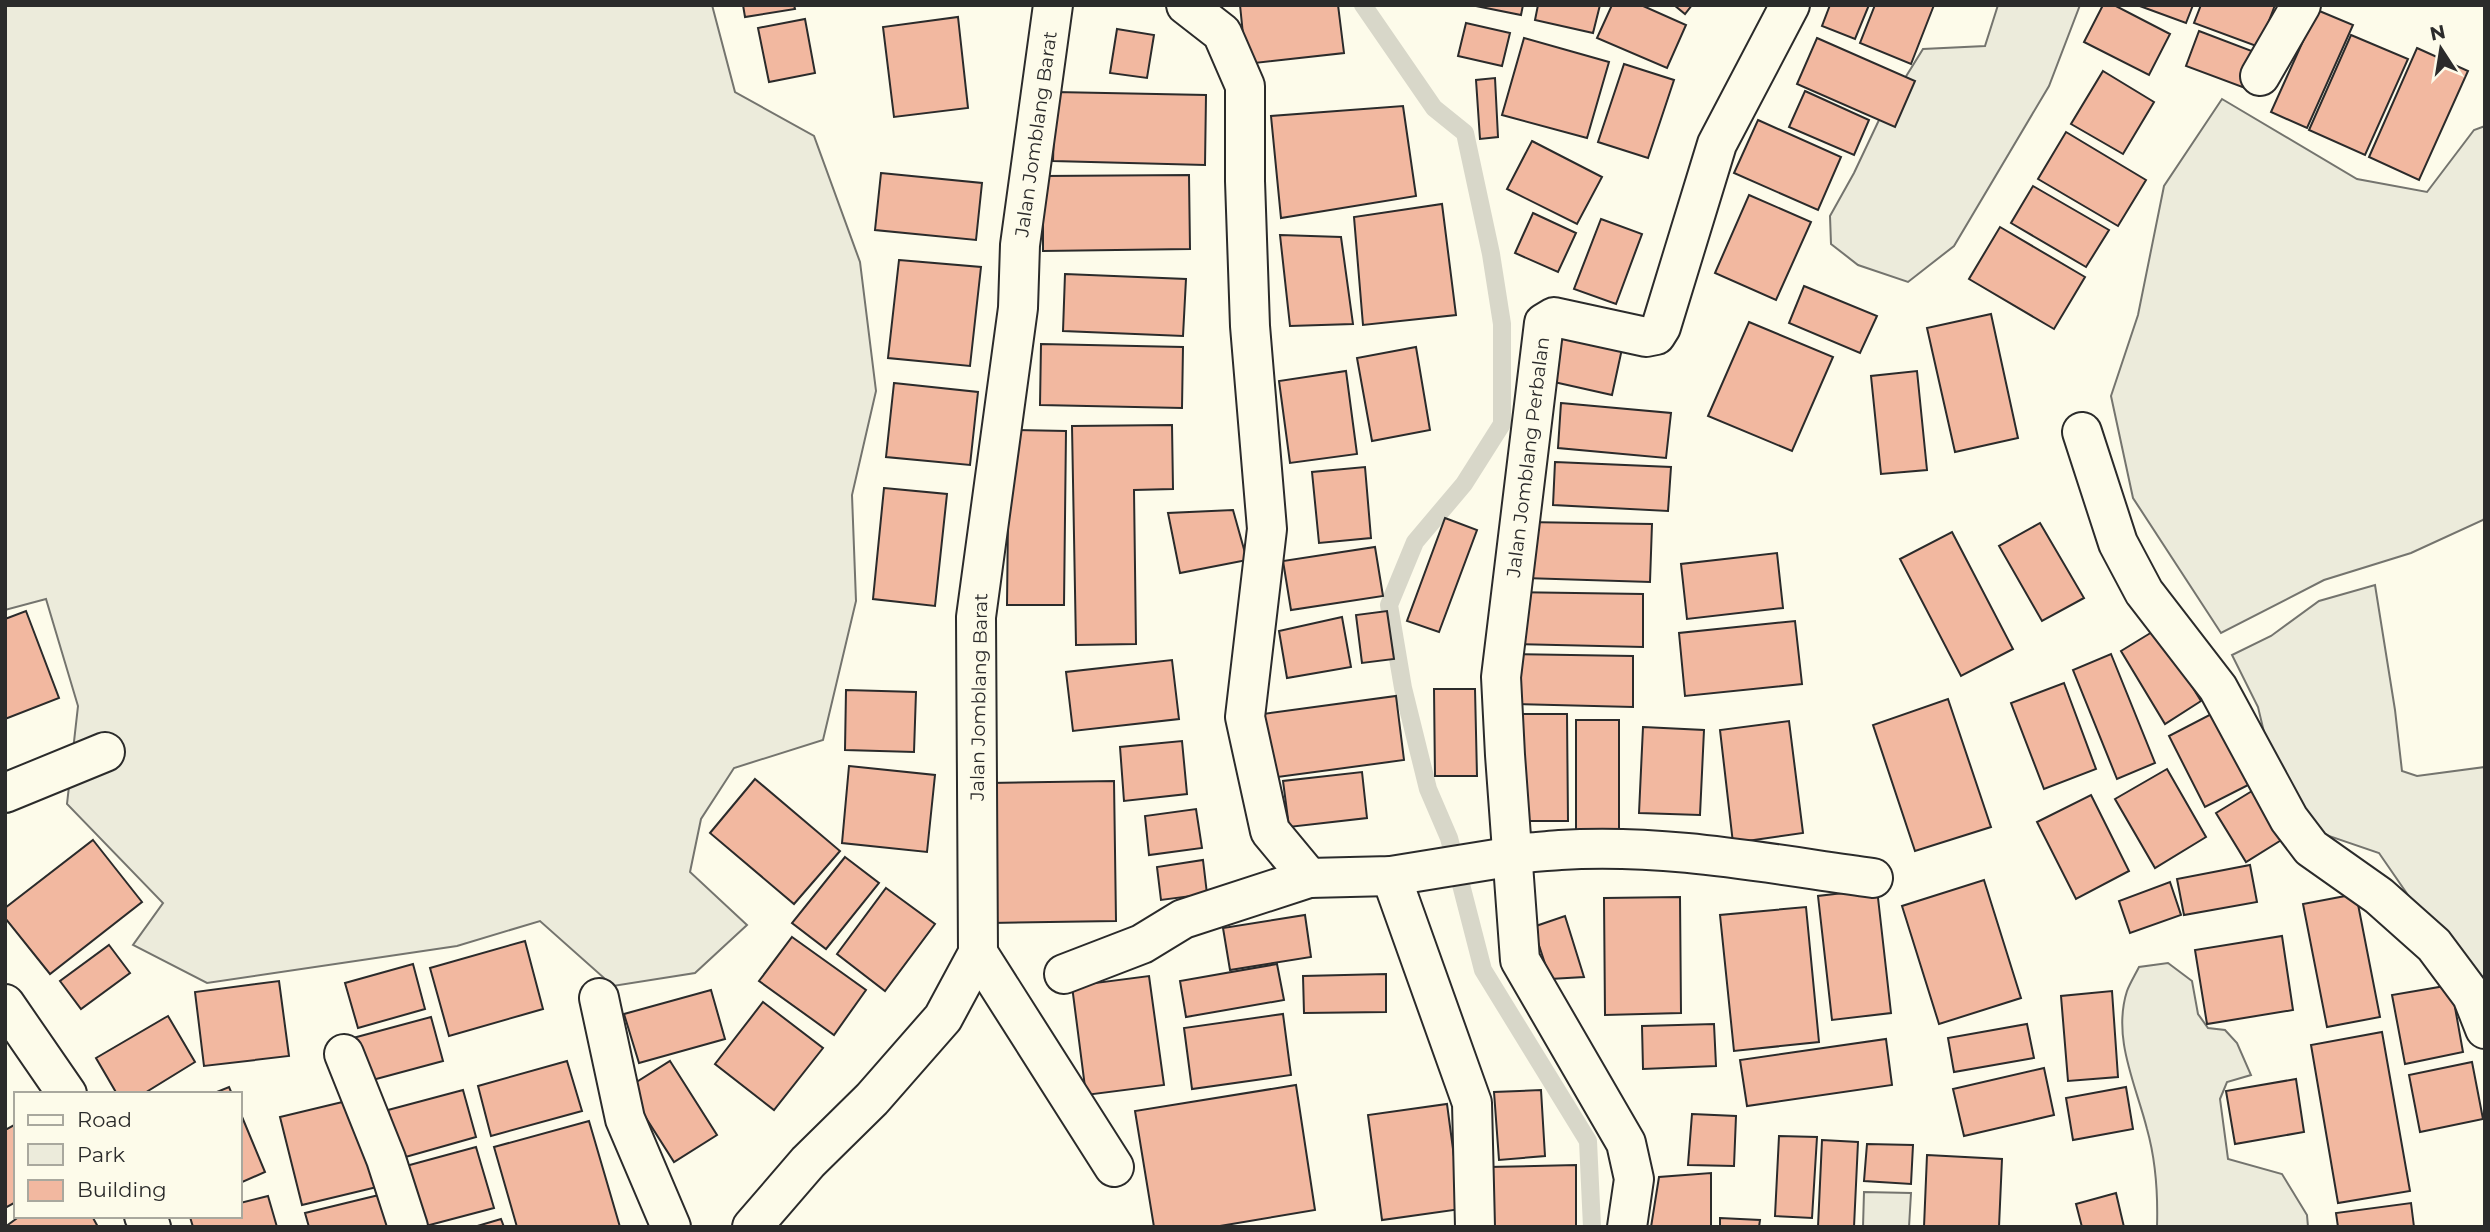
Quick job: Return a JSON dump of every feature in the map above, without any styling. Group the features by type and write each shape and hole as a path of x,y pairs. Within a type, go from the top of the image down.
{"street":[{"name":"Jalan Jomblang Barat","path":"752,1227 808,1162 872,1098 943,1018 978,953 976,617 1018,308 1020,245 1053,5"},
{"path":"1186,5 1222,33 1245,86 1245,181 1251,326 1267,528 1245,717 1270,831 1309,878"},
{"name":"Jalan Jomblang Perbalan","path":"1627,1227 1634,1179 1626,1143 1520,960 1496,857 1501,677 1544,323 1554,317 1646,337 1656,335 1661,327 1717,144 1790,5"},
{"path":"2260,76 2301,5"},
{"path":"2082,432 2118,543 2144,592 2218,688 2289,819 2311,848 2379,896 2434,945 2482,1012"},
{"path":"5,793 105,752"},
{"path":"1064,974 1142,944 1183,919 1309,878 1391,876 1496,857 1611,849 1720,857 1873,878"},
{"path":"1391,876 1472,1103 1475,1227"},
{"path":"978,953 1114,1167"},
{"path":"599,998 625,1119 671,1227"},
{"path":"5,1004 66,1092"},
{"path":"344,1054 386,1159 408,1227"}],"green space":[{"path":"5,5 712,5 735,92 814,136 860,262 876,391 852,495 856,601 823,740 734,768 701,819 690,872 747,925 695,973 613,986 540,921 457,946 207,983 133,945 163,903 67,804 78,706 46,599 5,610"},
{"path":"1998,5 2080,5 2049,86 1954,246 1908,282 1858,265 1831,244 1830,216 1879,120 1923,49 1985,46"},
{"path":"2222,99 2357,179 2427,192 2474,130 2485,126 2485,517 2411,553 2324,580 2221,633 2133,498 2111,396 2138,315 2164,186"},
{"path":"2375,585 2402,771 2417,776 2485,767 2485,981 2428,924 2379,853 2323,834 2275,778 2258,707 2232,655 2271,636 2319,601"},
{"path":"2168,963 2192,981 2198,1014 2208,1028 2225,1030 2237,1043 2251,1075 2227,1082 2220,1099 2228,1159 2282,1174 2307,1215 2308,1227 2157,1227 2157,1190 2152,1153 2127,1061 2122,1026 2127,991 2139,967"},
{"path":"1864,1192 1911,1193 1909,1227 1863,1227"}],"building":[{"path":"743,5 794,5 795,9 745,17"},
{"path":"1240,5 1338,5 1344,53 1246,64"},
{"path":"1471,5 1523,5 1521,15"},
{"path":"1538,5 1600,5 1593,33 1535,20"},
{"path":"1612,5 1641,5 1686,25 1667,68 1597,38"},
{"path":"1674,5 1692,5 1685,14"},
{"path":"1830,5 1869,5 1855,39 1822,26"},
{"path":"1875,5 1934,5 1911,64 1860,43"},
{"path":"2103,5 2114,5 2170,34 2149,75 2084,42"},
{"path":"2137,5 2193,5 2186,23"},
{"path":"2201,5 2275,5 2259,47 2194,23"},
{"path":"2317,10 2353,25 2307,128 2271,112"},
{"path":"958,17 968,108 894,117 883,27"},
{"path":"805,19 815,73 769,82 758,28"},
{"path":"1466,23 1510,33 1502,66 1458,56"},
{"path":"1117,29 1154,35 1147,78 1110,73"},
{"path":"2199,31 2257,53 2245,88 2186,66"},
{"path":"2351,35 2408,59 2365,155 2309,130"},
{"path":"1524,38 1609,62 1587,138 1502,115"},
{"path":"1817,38 1915,81 1895,127 1797,84"},
{"path":"2417,48 2468,71 2419,180 2369,157"},
{"path":"1624,64 1674,80 1648,158 1598,142"},
{"path":"2103,71 2154,102 2123,154 2071,124"},
{"path":"1495,78 1498,137 1480,139 1476,80"},
{"path":"1805,91 1869,120 1854,155 1789,127"},
{"path":"1055,92 1206,95 1205,165 1053,161"},
{"path":"1403,106 1416,196 1281,218 1271,116"},
{"path":"1758,120 1841,157 1818,210 1734,173"},
{"path":"2066,132 2146,180 2118,226 2038,179"},
{"path":"1532,141 1602,177 1577,224 1507,189"},
{"path":"881,173 982,183 976,240 875,230"},
{"path":"1189,175 1190,249 1043,251 1043,176"},
{"path":"2033,186 2109,230 2086,267 2011,223"},
{"path":"1749,195 1811,222 1776,300 1715,273"},
{"path":"1442,204 1456,315 1363,325 1354,217"},
{"path":"1533,213 1576,233 1558,272 1515,253"},
{"path":"1601,219 1642,234 1616,304 1574,289"},
{"path":"2000,227 2085,277 2054,329 1969,279"},
{"path":"1280,235 1341,237 1353,324 1290,326"},
{"path":"899,260 981,267 970,366 888,358"},
{"path":"1065,274 1186,279 1183,336 1063,331"},
{"path":"1804,286 1877,316 1860,353 1789,323"},
{"path":"1991,314 2018,438 1955,452 1927,328"},
{"path":"1749,322 1833,357 1792,451 1708,416"},
{"path":"1556,331 1623,344 1612,395 1545,380"},
{"path":"1041,344 1183,347 1182,408 1040,405"},
{"path":"1416,347 1430,430 1372,441 1357,358"},
{"path":"1346,371 1357,454 1290,463 1279,381"},
{"path":"1917,371 1927,470 1881,474 1871,376"},
{"path":"894,383 978,392 970,465 886,457"},
{"path":"1561,403 1671,413 1666,458 1558,448"},
{"path":"1172,425 1173,489 1134,490 1136,644 1076,645 1072,426"},
{"path":"1009,430 1066,431 1064,605 1007,605"},
{"path":"1555,462 1671,467 1668,511 1553,505"},
{"path":"1365,467 1371,538 1319,543 1312,472"},
{"path":"884,488 947,494 935,606 873,599"},
{"path":"1233,510 1247,560 1180,573 1168,513"},
{"path":"1445,518 1477,530 1439,632 1407,621"},
{"path":"1523,522 1652,524 1650,582 1522,578"},
{"path":"2040,523 2084,598 2042,621 1999,546"},
{"path":"1952,532 2013,649 1961,676 1900,559"},
{"path":"1375,547 1383,596 1291,610 1283,561"},
{"path":"1777,553 1783,608 1687,619 1681,564"},
{"path":"1516,592 1643,594 1643,647 1515,644"},
{"path":"26,611 59,698 5,719 5,619"},
{"path":"1387,611 1394,659 1362,663 1356,615"},
{"path":"1342,617 1351,667 1287,678 1279,631"},
{"path":"1795,621 1802,684 1685,696 1679,633"},
{"path":"2157,629 2201,701 2165,724 2121,651"},
{"path":"1515,654 1633,656 1633,707 1515,704"},
{"path":"2111,654 2155,763 2117,779 2073,670"},
{"path":"1172,660 1179,719 1073,731 1066,672"},
{"path":"2064,683 2096,769 2044,789 2011,703"},
{"path":"1434,689 1475,689 1477,776 1435,776"},
{"path":"846,690 916,692 914,752 845,750"},
{"path":"1396,696 1404,760 1263,779 1256,715"},
{"path":"1948,699 1991,827 1915,851 1873,725"},
{"path":"2219,710 2256,781 2205,807 2169,736"},
{"path":"1519,714 1567,714 1568,821 1519,821"},
{"path":"1576,720 1619,720 1619,831 1576,831"},
{"path":"1789,721 1803,833 1733,843 1720,730"},
{"path":"1643,727 1704,730 1700,815 1639,813"},
{"path":"1182,741 1187,794 1124,801 1120,747"},
{"path":"849,766 935,775 927,852 842,843"},
{"path":"2167,769 2206,837 2155,868 2115,799"},
{"path":"1362,772 1367,818 1289,827 1283,781"},
{"path":"755,779 840,851 794,904 710,833"},
{"path":"1114,781 1116,921 990,923 989,783"},
{"path":"2252,791 2283,839 2246,862 2216,813"},
{"path":"2091,795 2129,871 2076,899 2037,822"},
{"path":"1196,809 1202,848 1149,855 1145,816"},
{"path":"93,840 142,902 50,974 5,918 5,908"},
{"path":"845,857 879,883 826,949 792,923"},
{"path":"1203,860 1207,894 1161,900 1157,867"},
{"path":"2250,865 2257,902 2184,915 2177,879"},
{"path":"1984,880 2021,998 1939,1024 1902,906"},
{"path":"2170,882 2181,915 2130,933 2119,901"},
{"path":"886,888 935,924 885,991 837,954"},
{"path":"1877,889 1891,1013 1832,1020 1818,896"},
{"path":"2356,894 2380,1017 2327,1027 2303,904"},
{"path":"1680,897 1681,1013 1605,1015 1604,898"},
{"path":"1806,907 1819,1042 1734,1051 1720,915"},
{"path":"1305,915 1311,957 1230,970 1223,928"},
{"path":"1565,916 1584,977 1550,979 1533,927"},
{"path":"2282,936 2293,1010 2207,1024 2195,950"},
{"path":"792,937 866,990 834,1035 759,981"},
{"path":"525,941 543,1009 449,1036 430,968"},
{"path":"109,945 130,973 81,1009 60,981"},
{"path":"413,964 425,1009 358,1028 345,983"},
{"path":"1277,964 1284,1000 1186,1017 1180,981"},
{"path":"1386,974 1386,1012 1304,1013 1303,976"},
{"path":"1149,976 1164,1085 1086,1095 1072,986"},
{"path":"279,981 289,1056 204,1066 195,992"},
{"path":"2451,985 2463,1052 2405,1064 2392,995"},
{"path":"711,990 725,1039 639,1063 624,1014"},
{"path":"2112,991 2118,1077 2068,1081 2061,996"},
{"path":"763,1002 823,1048 774,1110 715,1064"},
{"path":"1283,1014 1291,1075 1192,1089 1184,1028"},
{"path":"168,1016 195,1062 146,1092 116,1092 96,1058"},
{"path":"431,1017 443,1061 365,1082 353,1038"},
{"path":"1714,1024 1716,1066 1643,1069 1642,1026"},
{"path":"2027,1024 2034,1058 1954,1072 1948,1038"},
{"path":"2382,1032 2410,1191 2338,1203 2311,1045"},
{"path":"1886,1039 1892,1085 1747,1106 1740,1060"},
{"path":"567,1061 582,1111 491,1136 478,1086"},
{"path":"670,1061 717,1135 674,1162 627,1088"},
{"path":"2472,1062 2483,1119 2420,1132 2409,1075"},
{"path":"2044,1068 2054,1115 1964,1136 1953,1089"},
{"path":"2296,1079 2304,1132 2235,1144 2226,1091"},
{"path":"1296,1085 1315,1210 1214,1227 1154,1227 1135,1111"},
{"path":"229,1087 231,1092 217,1092"},
{"path":"2126,1087 2133,1129 2073,1140 2066,1098"},
{"path":"463,1090 476,1137 402,1158 388,1110"},
{"path":"1541,1090 1545,1156 1499,1160 1494,1092"},
{"path":"355,1099 377,1187 302,1205 280,1117"},
{"path":"1447,1104 1461,1209 1382,1220 1368,1115"},
{"path":"1692,1114 1736,1116 1734,1166 1688,1165"},
{"path":"242,1117 265,1172 242,1182"},
{"path":"589,1121 620,1227 517,1227 494,1147"},
{"path":"14,1125 14,1203 5,1208 5,1130"},
{"path":"1779,1136 1817,1137 1812,1218 1775,1216"},
{"path":"1822,1140 1858,1142 1854,1227 1818,1227"},
{"path":"1867,1144 1913,1145 1911,1184 1864,1181"},
{"path":"476,1147 494,1208 422,1227 406,1166"},
{"path":"1927,1155 2002,1159 1999,1227 1924,1227"},
{"path":"1576,1165 1576,1227 1489,1227 1488,1167"},
{"path":"1711,1173 1711,1227 1651,1227 1659,1177"},
{"path":"2116,1193 2124,1227 2082,1227 2076,1204"},
{"path":"383,1194 392,1227 309,1227 305,1213"},
{"path":"268,1196 277,1227 193,1227 190,1218 242,1218 242,1202"},
{"path":"2411,1203 2414,1227 2338,1227 2336,1213"},
{"path":"17,1218 93,1218 98,1227 5,1227"},
{"path":"1720,1218 1760,1220 1759,1227 1720,1227"},
{"path":"501,1219 504,1227 474,1227"}],"waterway":[{"path":"1363,5 1434,108 1465,133 1491,254 1502,324 1502,424 1464,484 1415,542 1389,605 1403,688 1428,789 1449,838 1483,970 1588,1141 1592,1227"}]}
